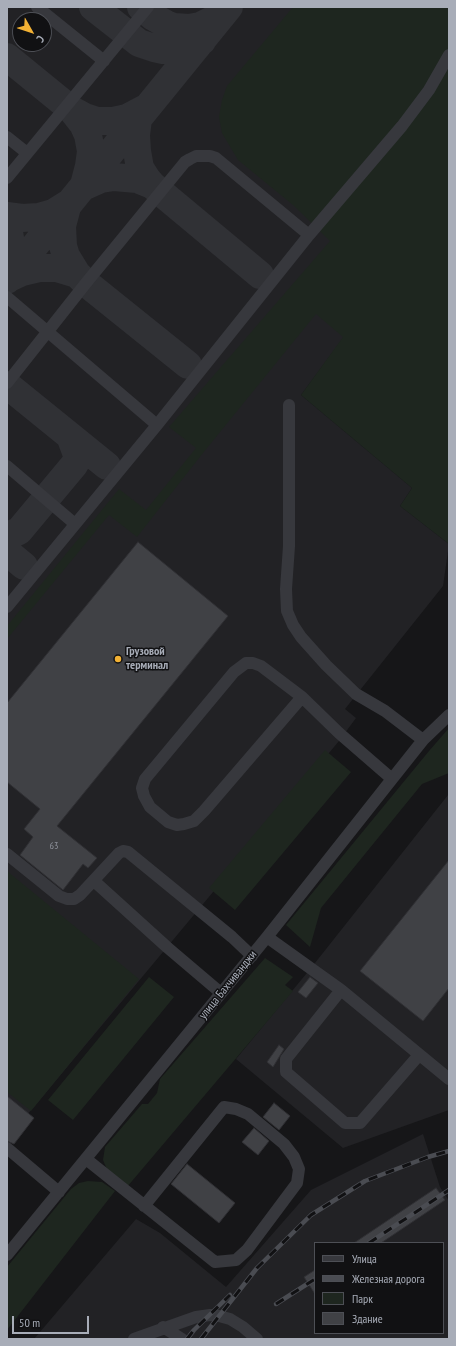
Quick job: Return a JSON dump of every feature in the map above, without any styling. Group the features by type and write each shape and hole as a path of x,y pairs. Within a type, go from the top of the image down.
{"street":[{"path":"37,7 104,61"},
{"path":"7,178 148,7"},
{"path":"7,607 157,425 309,235 402,126 429,90 449,55"},
{"path":"7,137 27,153"},
{"path":"7,383 86,283 186,162 196,156 210,156 216,158 309,235"},
{"path":"7,297 157,425"},
{"path":"289,405 289,546 286,589 287,611 293,625 301,637 326,665 356,694 385,711 424,740"},
{"path":"7,466 75,524"},
{"path":"302,697 204,812 194,821 177,825 168,822 150,808 142,788 145,779 234,672 246,663 253,663 261,666 302,697 392,779"},
{"name":"улица Бахчиванджи","path":"7,1255 252,956 392,779 424,740 449,715"},
{"path":"7,854 59,896 74,899 85,891 119,853 123,851 128,852 232,937 252,956"},
{"path":"94,881 168,948 222,993"},
{"path":"267,937 341,990 449,1079"},
{"path":"341,990 286,1059 286,1072 345,1123 360,1123 419,1055"},
{"path":"86,1159 144,1206 215,1262 236,1260 247,1250 297,1183 299,1169 294,1157 284,1144 248,1114 236,1109 224,1108 144,1206"},
{"path":"7,1148 59,1192"},
{"path":"134,1339 196,1317 210,1315 230,1319 243,1327 257,1339"},
{"path":"163,1328 182,1339"}],"shaded area":[{"path":"7,7 449,7 344,337 301,395 412,488 400,506 449,544 443,586 345,709 356,718 339,741 7,1139"},
{"path":"448,795 449,1110 343,1148 236,1059 311,968"},
{"path":"423,1134 440,1187 449,1201 449,1339 34,1339 136,1219 160,1233 226,1287 311,1190"}],"green space":[{"path":"293,7 449,7 449,544 400,506 412,488 301,395 343,337 316,314 137,537 109,515 7,639 7,626 119,489 146,510 196,448 169,427 330,241 293,205 238,160 222,133 219,117 222,100 227,86"},
{"path":"449,728 449,773 422,784 321,908 310,947 286,925"},
{"path":"325,750 351,772 235,910 209,888"},
{"path":"7,871 139,979 31,1111 7,1092"},
{"path":"265,958 293,977 285,985 293,991 127,1187 109,1173 103,1160 105,1147 142,1104 148,1104 157,1093 160,1079"},
{"path":"149,977 174,997 73,1120 48,1100"},
{"path":"88,1181 102,1182 115,1191 7,1330 7,1267 71,1189 79,1183"}],"building":[{"name":"Грузовой терминал","path":"138,542 228,616 57,826 97,858 88,868 83,864 63,890 20,855 33,837 24,829 40,809 7,782 7,703"},
{"path":"449,860 449,988 423,1021 360,971"},
{"path":"310,977 318,983 306,998 298,992"},
{"path":"279,1045 284,1049 273,1067 267,1062"},
{"path":"7,1096 34,1118 14,1144 7,1141"},
{"path":"274,1103 290,1116 279,1130 263,1117"},
{"path":"254,1128 269,1141 258,1155 242,1142"},
{"path":"187,1164 235,1203 219,1223 171,1184"},
{"path":"436,1188 445,1200 382,1242 355,1242"},
{"path":"314,1271 314,1292 304,1277"}],"taxiway":[{"path":"93,7 139,43 154,48 163,50 184,47 202,41"},
{"path":"141,7 152,16 174,27 189,28 200,26 216,18"},
{"path":"7,280 229,7"},
{"path":"7,57 72,110 85,117 97,121 113,121 127,118 146,108"},
{"path":"72,110 83,124 88,135 91,151 84,185"},
{"path":"138,119 136,135 137,151 140,168 147,179 152,185 260,275"},
{"path":"83,187 101,179 114,177 137,179 152,185"},
{"path":"7,216 22,218 39,217 53,213 69,203"},
{"path":"67,207 62,226 63,246 66,256 77,274 86,283 188,365"},
{"path":"7,228 12,250 9,278"},
{"path":"7,279 22,272 39,268 57,268 77,274"},
{"path":"7,385 107,466"},
{"path":"7,536 19,531 74,465 77,460 77,455 70,436"},
{"path":"7,552 24,566"}],"railway":[{"path":"201,1339 257,1268 311,1215 365,1181 428,1157 449,1151"},
{"path":"371,1242 449,1190"},
{"path":"276,1304 314,1280"},
{"path":"187,1339 194,1330 230,1295"}],"place":[{"name":"Грузовой терминал","path":"118,659"}]}
